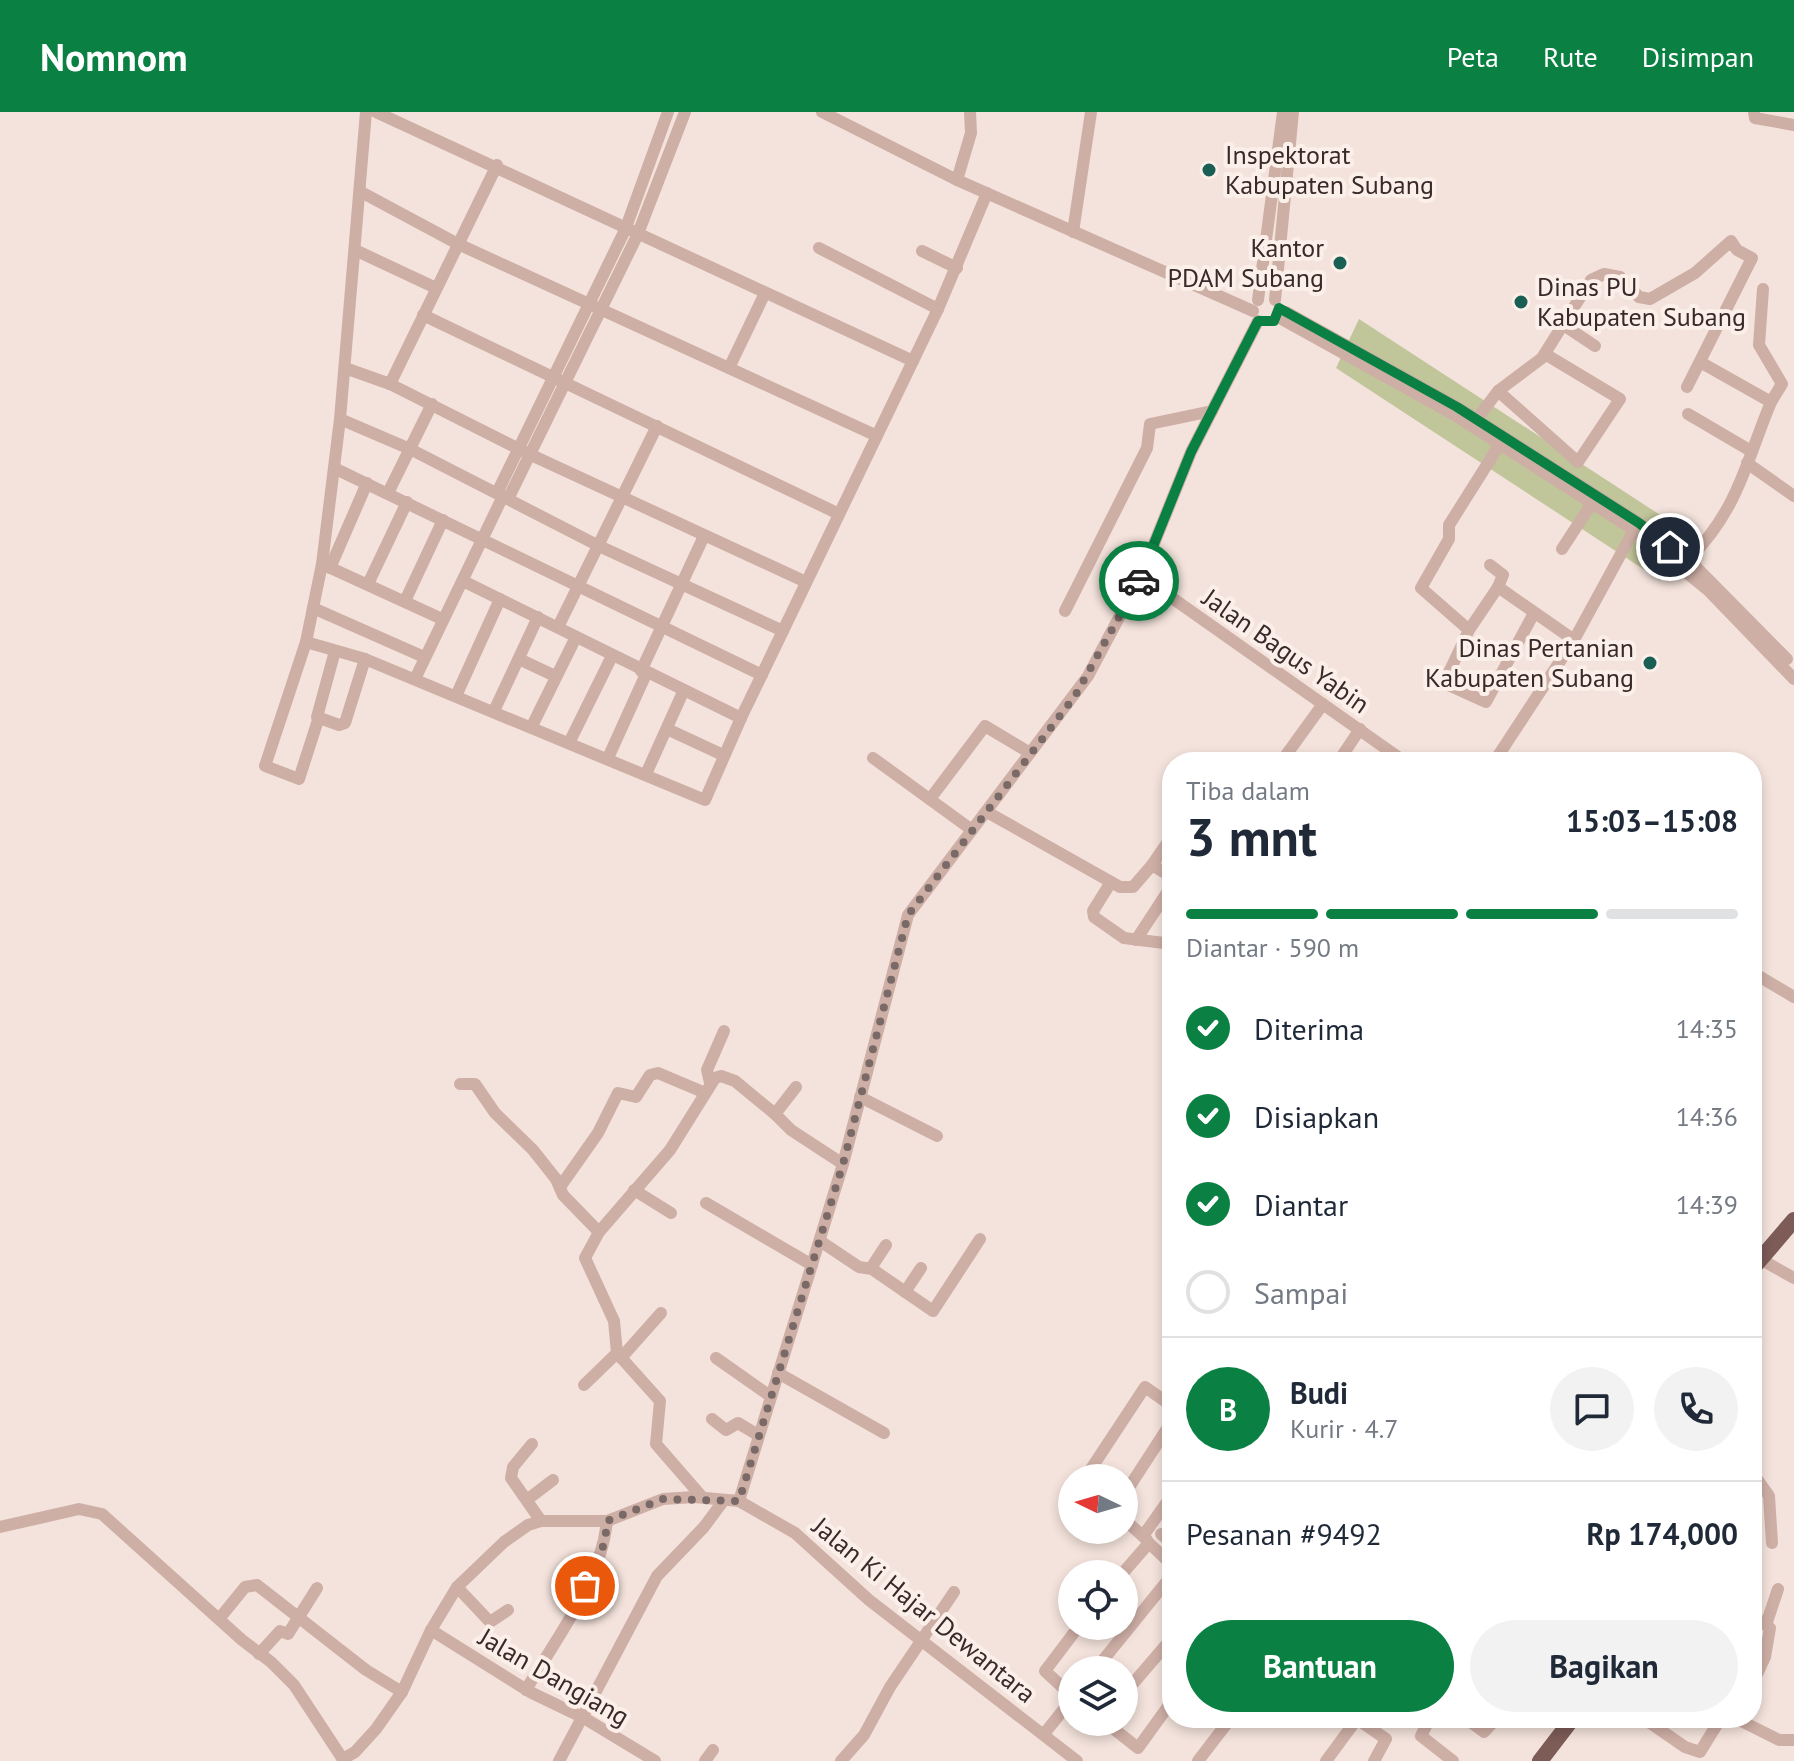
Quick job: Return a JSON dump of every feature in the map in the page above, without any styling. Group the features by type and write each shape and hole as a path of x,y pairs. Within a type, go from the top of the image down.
{"main road":[{"path":"1762,1257 1794,1220"},
{"path":"1540,1761 1562,1728"}],"street":[{"path":"326,566 366,112"},
{"path":"376,112 497,165 631,233 913,361"},
{"path":"631,233 668,112"},
{"path":"415,679 631,233 685,112"},
{"path":"822,112 957,180 1256,310 1269,323 1277,308 1293,112"},
{"path":"957,180 971,133 970,112"},
{"path":"1073,232 1091,112"},
{"path":"1256,310 1283,112"},
{"path":"1754,112 1754,118 1794,125"},
{"path":"390,384 497,165"},
{"path":"361,192 458,244 875,435"},
{"path":"306,642 365,659 570,741 705,800 723,755 938,309 987,193"},
{"path":"1477,419 1498,391 1545,354 1562,324 1597,276 1620,277 1639,297 1650,299 1695,273 1731,241 1737,250 1752,258 1687,387"},
{"path":"819,248 938,309"},
{"path":"355,250 436,288"},
{"path":"922,251 957,268"},
{"path":"1688,560 1724,520 1771,402 1782,384 1759,345 1763,289"},
{"path":"729,368 765,293"},
{"path":"0,1527 79,1509 95,1511 115,1524 294,1685 343,1760 376,1729 402,1692 418,1665 431,1630 457,1587 504,1542 528,1525 541,1521 607,1521 663,1499 702,1497 739,1501 843,1164 904,927 918,898 987,812 1088,676 1141,576 1191,452 1256,310 1266,297 1277,308 1634,530 1708,590 1794,679"},
{"path":"1277,308 1477,419 1639,523 1688,560 1794,666"},
{"path":"423,315 839,514"},
{"path":"1562,324 1595,346"},
{"path":"1498,391 1578,462 1620,399 1545,354"},
{"path":"1700,362 1771,402"},
{"path":"345,368 390,384 524,451 806,582"},
{"path":"388,493 432,404"},
{"path":"1065,611 1147,448 1150,424 1212,411"},
{"path":"1688,414 1749,457 1791,494 1794,480"},
{"path":"340,419 410,449 599,546 783,631"},
{"path":"558,627 657,426"},
{"path":"1469,630 1421,588 1449,539 1449,525 1500,444"},
{"path":"334,468 762,675"},
{"path":"335,651 299,779 265,766 306,642 326,566 367,483"},
{"path":"368,584 407,502"},
{"path":"1562,549 1592,503"},
{"path":"405,601 443,520"},
{"path":"1501,752 1574,640 1634,530"},
{"path":"608,758 661,628 704,536"},
{"path":"1490,565 1503,575 1469,630 1443,682 1485,703 1534,613"},
{"path":"326,566 442,619"},
{"name":"Jalan Bagus Yabin","path":"1141,576 1390,752"},
{"path":"463,581 644,673 741,718"},
{"path":"1498,587 1574,640"},
{"path":"456,696 500,599"},
{"path":"313,608 424,657"},
{"path":"494,711 538,617"},
{"path":"532,726 576,637"},
{"path":"570,741 612,656"},
{"path":"318,720 345,723 365,659"},
{"path":"519,659 555,676"},
{"path":"646,774 683,692"},
{"path":"1288,752 1323,704"},
{"path":"930,799 985,726 1030,753"},
{"path":"667,729 723,755"},
{"path":"1345,752 1360,729"},
{"path":"873,758 972,830"},
{"path":"987,812 1124,888 1133,887 1162,850"},
{"path":"1152,865 1162,871"},
{"path":"1111,882 1093,915 1124,938 1162,943"},
{"path":"1136,940 1162,900"},
{"path":"1762,978 1794,997"},
{"path":"706,1087 707,1070 724,1031"},
{"path":"560,1187 591,1144 618,1093 636,1097 650,1075 658,1073 706,1087"},
{"path":"702,1497 656,1444 660,1401 619,1356 614,1321 599,1284 585,1263 589,1248 599,1232 670,1150 706,1087 721,1076 735,1081 791,1130 843,1164"},
{"path":"460,1084 475,1084 479,1088 495,1113 533,1150 563,1195 599,1232"},
{"path":"775,1114 796,1087"},
{"path":"860,1097 937,1136"},
{"path":"634,1190 671,1213"},
{"path":"706,1203 812,1265"},
{"path":"820,1241 859,1267 871,1268 936,1310 980,1239"},
{"path":"871,1268 886,1245"},
{"path":"1762,1266 1794,1278"},
{"path":"905,1292 921,1268"},
{"path":"584,1385 619,1356 661,1313"},
{"path":"716,1358 770,1396"},
{"path":"778,1373 884,1433"},
{"path":"1094,1464 1145,1387 1162,1399"},
{"path":"712,1419 726,1430 738,1423 758,1435"},
{"path":"1138,1473 1162,1436"},
{"path":"532,1444 511,1473 541,1521"},
{"path":"528,1499 553,1480"},
{"path":"1762,1486 1769,1496 1772,1543"},
{"path":"559,1761 657,1576 704,1527 724,1500"},
{"name":"Jalan Ki Hajar Dewantara","path":"739,1501 795,1533 869,1600 1077,1761"},
{"path":"1132,1560 1162,1512"},
{"path":"526,1690 547,1660 599,1559 607,1521"},
{"path":"1138,1532 1162,1555"},
{"path":"219,1619 251,1584 402,1692"},
{"path":"457,1587 490,1622 508,1610"},
{"path":"1106,1656 1162,1587"},
{"path":"259,1654 277,1633 288,1634 317,1588"},
{"path":"1762,1658 1770,1636 1767,1622 1778,1589"},
{"path":"841,1761 864,1735 890,1687 954,1592"},
{"path":"1762,1620 1767,1622"},
{"name":"Jalan Dangiang","path":"431,1630 526,1690 584,1718 655,1761"},
{"path":"1058,1684 1045,1671 1068,1640"},
{"path":"1138,1678 1162,1650"},
{"path":"1129,1761 1162,1715"},
{"path":"1044,1734 1058,1716"},
{"path":"1198,1761 1223,1728"},
{"path":"1326,1761 1350,1728"},
{"path":"1370,1728 1386,1739 1374,1761"},
{"path":"1423,1728 1422,1739 1453,1761"},
{"path":"1657,1728 1685,1747 1700,1752 1715,1728"},
{"path":"1756,1728 1779,1740 1794,1740"},
{"path":"1123,1736 1138,1748"}],"green space":[{"path":"1359,319 1694,537 1660,580 1336,368"}],"way so far":[{"path":"585,1586 605,1542 607,1521 663,1499 694,1497 739,1501 843,1164 908,915 940,869 1075,696 1139,581"}],"place":[{"name":"Inspektorat Kabupaten Subang","path":"1209,170"},
{"name":"Kantor PDAM Subang","path":"1340,263"},
{"name":"Dinas PU Kabupaten Subang","path":"1521,302"},
{"name":"Dinas Pertanian Kabupaten Subang","path":"1650,663"}],"route":[{"path":"1139,581 1191,452 1258,321 1274,321 1279,308 1457,407 1639,523 1670,547"}]}
